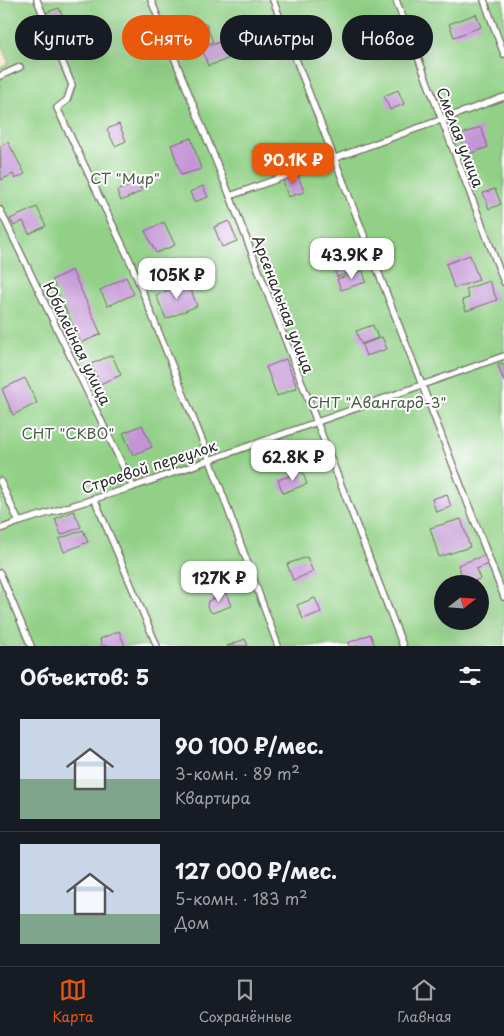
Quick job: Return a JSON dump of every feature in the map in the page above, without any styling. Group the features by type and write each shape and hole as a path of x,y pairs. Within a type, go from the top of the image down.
{"lane":[{"path":"37,0 72,85 67,100 57,108 132,263 210,460 278,646"},
{"name":"Арсенальная улица","path":"151,0 230,196 403,646"},
{"path":"273,0 504,597"},
{"name":"Смелая улица","path":"396,0 504,282"},
{"path":"484,0 504,54"},
{"path":"0,76 20,66"},
{"path":"230,196 504,97"},
{"name":"Юбилейная улица","path":"0,210 133,487"},
{"name":"Строевой переулок","path":"0,529 133,487 504,356"},
{"path":"0,480 19,522"},
{"path":"94,498 157,646"},
{"path":"0,573 31,646"}],"green space":[{"path":"0,0 504,0 504,646 0,646 0,68 9,63 0,43"}],"building":[{"path":"59,8 62,15 46,15 45,13"},
{"path":"476,14 481,27 454,37 449,24"},
{"path":"220,42 220,60 225,60 208,66 206,60 210,60 210,46"},
{"path":"398,90 404,104 390,110 384,96"},
{"path":"119,124 126,141 115,146 107,129"},
{"path":"481,127 488,147 466,155 459,135"},
{"path":"191,138 201,169 181,175 171,145"},
{"path":"8,142 25,174 15,179 13,174 1,180 0,146"},
{"path":"297,172 304,192 288,197 282,177"},
{"path":"138,182 142,191 121,201 117,191"},
{"path":"203,186 208,197 194,202 190,192"},
{"path":"495,189 501,204 489,209 483,193"},
{"path":"37,207 46,226 29,234 23,221 14,226 10,219"},
{"path":"229,221 237,241 222,247 214,227"},
{"path":"164,222 175,245 156,253 145,231"},
{"path":"470,255 479,280 454,288 446,264"},
{"path":"358,258 362,268 337,277 333,266"},
{"path":"72,270 101,334 81,343 52,280"},
{"path":"363,271 366,282 341,290 337,279"},
{"path":"126,277 134,294 108,306 100,290"},
{"path":"489,281 497,300 466,311 462,300 469,298 466,289"},
{"path":"188,282 197,306 166,319 156,295"},
{"path":"373,325 378,338 361,344 356,331"},
{"path":"382,337 387,349 366,356 362,345"},
{"path":"112,355 121,375 100,384 91,364"},
{"path":"286,359 297,388 277,396 266,367"},
{"path":"504,364 504,382 498,365"},
{"path":"25,378 37,403 13,415 2,389"},
{"path":"142,425 152,447 133,455 123,433"},
{"path":"302,471 307,484 283,493 278,480"},
{"path":"447,494 451,507 436,512 432,499"},
{"path":"74,511 81,527 61,535 55,519"},
{"path":"461,519 470,547 439,557 430,528"},
{"path":"83,530 88,542 64,552 59,539"},
{"path":"485,555 489,564 476,569 478,575 462,575 458,565"},
{"path":"307,557 313,572 293,580 287,564"},
{"path":"226,593 231,606 212,613 207,607 208,601"},
{"path":"315,598 321,612 303,619 297,605"},
{"path":"119,631 125,646 102,646 100,639"},
{"path":"370,634 375,646 349,646 348,643"},
{"path":"245,639 248,646 227,646"}],"park label":[{"name":"СТ \"Мир\"","path":"125,177"},
{"name":"СНТ \"Авангард-3\"","path":"377,401"},
{"name":"СНТ \"СКВО\"","path":"68,432"}]}
